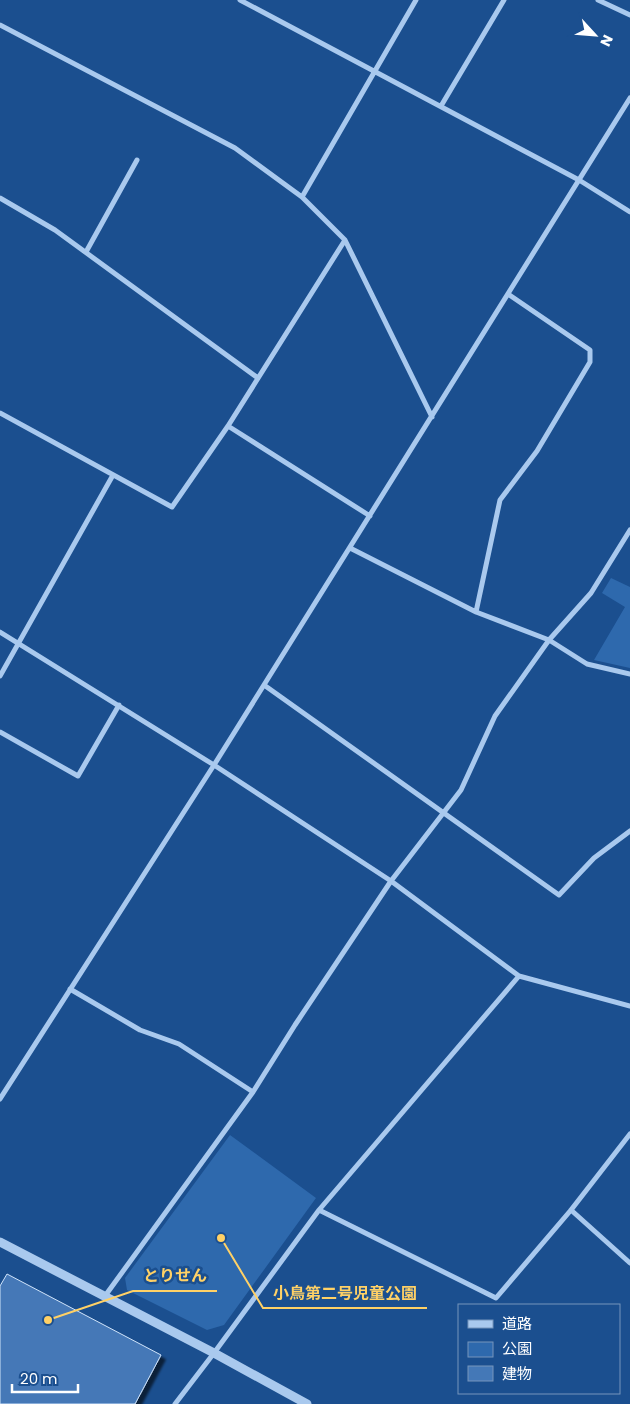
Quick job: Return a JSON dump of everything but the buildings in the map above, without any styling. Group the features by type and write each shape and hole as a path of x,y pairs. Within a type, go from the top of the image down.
{"street":[{"path":"240,0 579,180 630,212"},
{"path":"302,197 416,0"},
{"path":"441,106 504,0"},
{"path":"598,0 630,15"},
{"path":"0,25 234,148 302,197 344,240 432,417"},
{"path":"0,1099 214,765 630,98"},
{"path":"86,252 137,160"},
{"path":"0,198 55,230 258,378"},
{"path":"0,413 172,507 228,426 344,240"},
{"path":"476,612 500,500 537,451 590,362 590,350 508,294"},
{"path":"228,426 370,516"},
{"path":"0,676 113,475"},
{"path":"104,1296 253,1092 295,1025 391,881 461,790 495,716 549,640 591,593 630,530"},
{"path":"350,548 476,612 549,640 587,664 630,674"},
{"path":"0,632 214,765 391,881 519,976 630,1006"},
{"path":"264,684 559,895 594,858 630,831"},
{"path":"0,732 78,776 119,705"},
{"path":"175,1404 319,1210 519,976"},
{"path":"70,989 140,1030 179,1044 253,1092"},
{"path":"319,1210 496,1298 571,1210 630,1134"},
{"path":"571,1210 630,1263"},
{"path":"0,1242 308,1404"}],"green space":[{"path":"611,578 630,587 630,668 594,660 625,607 602,593"},
{"path":"230,1135 316,1198 224,1325 207,1330 127,1290 125,1278"}],"place":[{"name":"小鳥第二号児童公園","path":"221,1238"},
{"name":"とりせん","path":"48,1320"}]}
